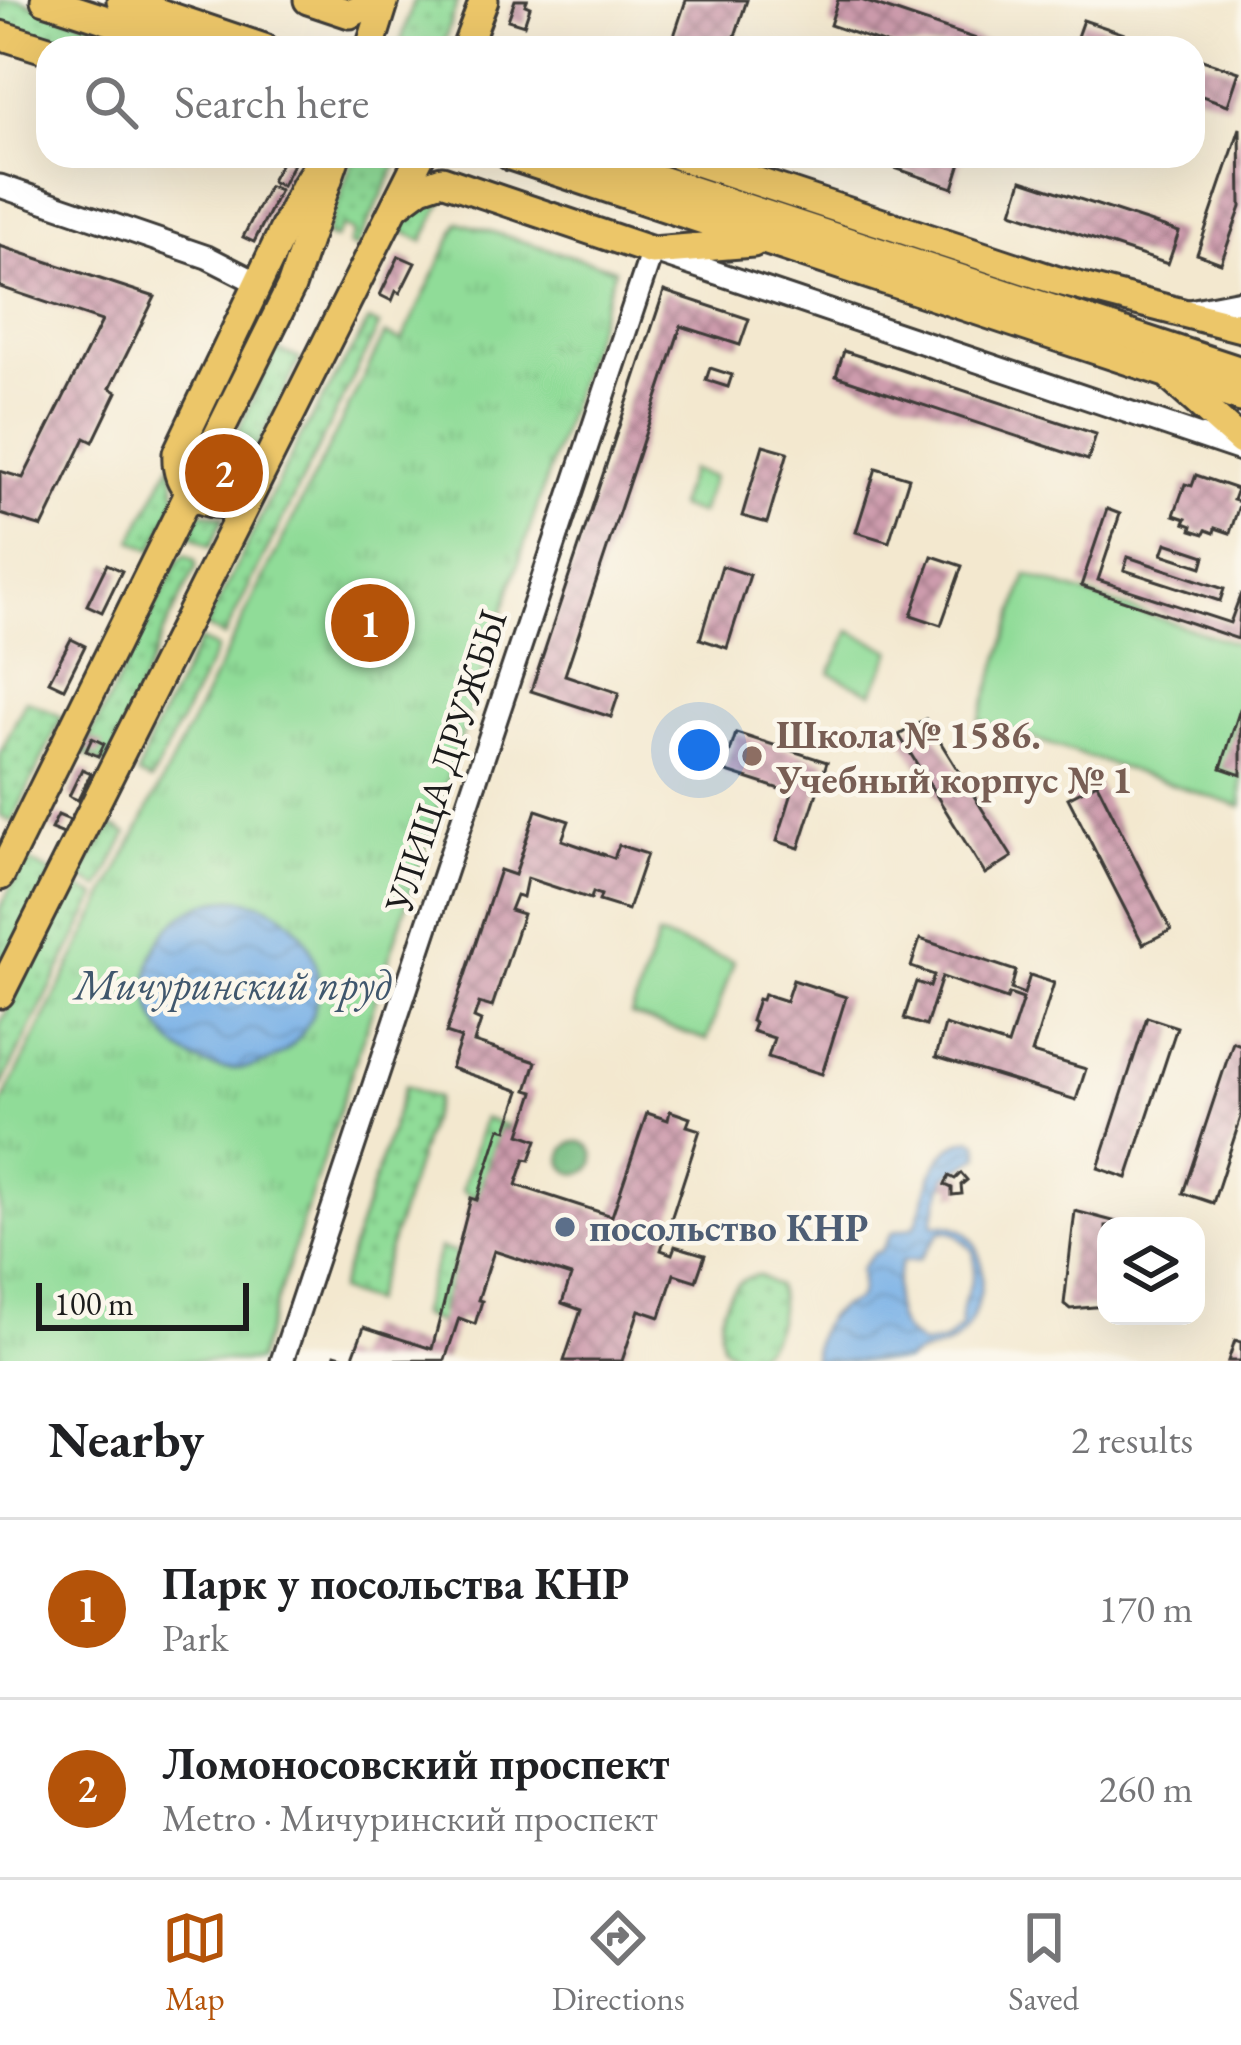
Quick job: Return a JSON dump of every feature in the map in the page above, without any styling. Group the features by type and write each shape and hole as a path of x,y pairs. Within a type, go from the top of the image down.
{"main road":[{"path":"45,0 156,36"},
{"path":"121,0 228,36"},
{"path":"308,0 350,14 381,0"},
{"path":"373,36 381,0"},
{"path":"470,36 484,0"},
{"path":"484,0 486,36"},
{"path":"0,35 36,46"},
{"path":"304,187 308,168"},
{"path":"252,487 237,500 219,504 190,493 178,472 177,453 316,168"},
{"path":"0,876 9,838 190,493 291,287 332,168"},
{"path":"0,994 414,168"},
{"path":"546,168 1241,398"},
{"path":"625,168 1241,371"},
{"path":"715,168 1055,280 1241,328"},
{"path":"394,208 433,181 452,182 652,251 766,242"},
{"path":"1055,280 1207,359"},
{"path":"1167,374 1241,446"}],"street":[{"path":"0,186 207,257 258,283"},
{"path":"652,251 1241,446"},
{"name":"УЛИЦА ДРУЖБЫ","path":"283,1361 652,251"},
{"path":"1186,311 1241,301"}],"green space":[{"path":"0,0 19,0 128,36 36,37 0,25"},
{"path":"414,0 458,0 446,36 403,36"},
{"path":"350,168 395,168 356,248 349,245 354,232 342,226 335,239 326,236"},
{"path":"445,196 423,241 402,231 418,201"},
{"path":"459,222 615,269 257,1361 0,1361 0,1107 385,334 402,341"},
{"path":"369,321 379,326 224,637 206,627 301,436"},
{"path":"276,349 300,359 241,481 227,489 212,487"},
{"path":"171,463 177,500 152,550 132,540"},
{"path":"690,470 713,477 700,514 678,507"},
{"path":"201,512 224,517 210,547 190,535"},
{"path":"185,555 195,560 196,567 108,766 82,753"},
{"path":"1027,575 1241,645 1241,807 979,721"},
{"path":"850,631 892,651 872,693 830,673"},
{"path":"200,640 217,649 151,781 138,775 150,739"},
{"path":"26,700 62,717 12,822 0,816 0,754"},
{"path":"112,826 127,834 100,888 79,877"},
{"path":"25,859 53,874 0,981 0,909"},
{"path":"70,883 97,896 0,1089 0,1024"},
{"path":"658,936 734,961 707,1040 631,1015"},
{"path":"405,1086 437,1098 372,1302 338,1291"},
{"path":"484,1118 508,1126 500,1129 477,1200 462,1190"},
{"path":"578,1142 589,1147 594,1158 589,1169 578,1174 567,1169 562,1158 567,1147"},
{"path":"440,1248 459,1254 440,1311 444,1313 441,1323 419,1315"},
{"path":"759,1275 777,1286 778,1320 761,1350 741,1358 723,1347 722,1313 739,1283"}],"water":[{"name":"Мичуринский пруд","path":"233,899 266,905 293,924 312,951 318,984 312,1017 293,1044 266,1063 233,1069 200,1063 173,1044 154,1017 148,984 154,951 173,924 200,905"},
{"path":"971,1139 978,1143 980,1156 946,1176 933,1220 934,1225 955,1227 970,1236 978,1251 981,1290 968,1327 951,1344 905,1361 814,1361 823,1325 832,1313 857,1299 860,1269 881,1251 892,1232 914,1227 938,1162 956,1144","holes":["940,1232 956,1234 973,1251 974,1261 961,1327 944,1342 922,1345 905,1332 897,1315 902,1261 919,1260"]}],"building":[{"path":"515,0 527,0 525,5 530,7 524,25 508,20"},
{"path":"686,0 747,0 735,36 674,36"},
{"path":"838,0 861,0 968,36 862,36 830,25"},
{"path":"1083,20 1130,36 1077,36"},
{"path":"1205,61 1239,72 1228,105 1205,97"},
{"path":"1240,128 1241,207 1221,263 1197,254"},
{"path":"278,168 291,168 282,186 271,181"},
{"path":"895,168 959,168 953,188"},
{"path":"1022,180 1179,232 1168,264 1012,212"},
{"path":"269,186 280,190 254,242 243,237"},
{"path":"0,246 155,297 110,388 117,392 93,442 85,438 42,527 0,514 0,471 23,478 102,321 0,287"},
{"path":"399,256 415,263 392,301 380,295"},
{"path":"664,291 749,319 740,345 681,326 565,675 619,693 611,717 531,691"},
{"path":"844,351 1096,434 1088,460 836,376"},
{"path":"710,368 732,375 728,387 706,380"},
{"path":"763,445 788,452 767,523 742,516"},
{"path":"876,468 909,478 889,542 856,532"},
{"path":"1196,475 1237,489 1233,500 1240,502 1230,533 1215,528 1214,533 1206,530 1204,534 1191,530 1186,519 1174,515 1185,484 1192,486"},
{"path":"1107,509 1120,514 1098,580 1230,623 1241,593 1238,639 1081,586"},
{"path":"1166,543 1205,556 1202,567 1162,554"},
{"path":"932,556 962,566 941,625 911,615"},
{"path":"1128,557 1224,589 1220,601 1124,570"},
{"path":"107,564 122,571 102,612 87,605"},
{"path":"722,566 750,575 727,648 700,639"},
{"path":"71,639 85,646 64,688 49,681"},
{"path":"1241,709 1241,775 1221,768"},
{"path":"926,719 1012,857 985,874 899,735"},
{"path":"736,733 827,762 799,848 777,841 792,793 724,771"},
{"path":"92,738 104,744 98,756 86,751"},
{"path":"82,769 91,773 78,800 69,796"},
{"path":"1097,783 1171,930 1143,944 1068,798"},
{"name":"посольство КНР","path":"536,810 569,821 562,840 614,858 619,845 647,854 628,910 599,901 601,895 593,892 591,899 527,878 523,897 516,895 510,910 523,914 492,1007 479,1003 474,1018 481,1021 474,1042 536,1062 527,1090 534,1092 520,1134 537,1140 516,1185 612,1216 647,1113 668,1120 670,1111 690,1118 687,1126 700,1130 661,1250 672,1254 675,1246 705,1255 696,1281 674,1274 660,1317 639,1310 622,1361 564,1361 581,1310 562,1303 571,1276 494,1251 475,1324 459,1318 445,1360 333,1361 335,1354 352,1359 364,1327 432,1349 471,1198 477,1200 500,1128 507,1130 520,1091 451,1068 461,1038 446,1033 500,870 515,875"},
{"path":"58,815 70,820 64,834 51,829"},
{"path":"920,939 1016,971 1011,989 1024,994 1030,975 1054,983 1032,1053 1086,1069 1076,1100 936,1057 945,1025 1008,1045 1023,999 1009,994 1007,999 942,977 926,1026 904,1019 916,982 930,987 934,975 911,967"},
{"path":"793,980 846,997 822,1074 768,1057 774,1038 752,1031 758,999 764,994 786,1001"},
{"path":"1147,1017 1177,1027 1127,1178 1098,1168"},
{"path":"1233,1042 1241,1045 1241,1117 1213,1203 1183,1193"},
{"path":"961,1173 967,1180 961,1185 962,1194 952,1195 952,1188 945,1185 949,1176 955,1179"},
{"path":"1075,1211 1098,1217 1097,1307 1070,1309 1064,1304"},
{"path":"1235,1340 1241,1342 1241,1361 1228,1361"}],"place":[{"name":"Ломоносовский проспект","path":"224,473"},
{"name":"Парк у посольства КНР","path":"370,623"},
{"name":"Школа № 1586. Учебный корпус № 1","path":"752,756"},
{"name":"посольство КНР","path":"565,1227"}]}
